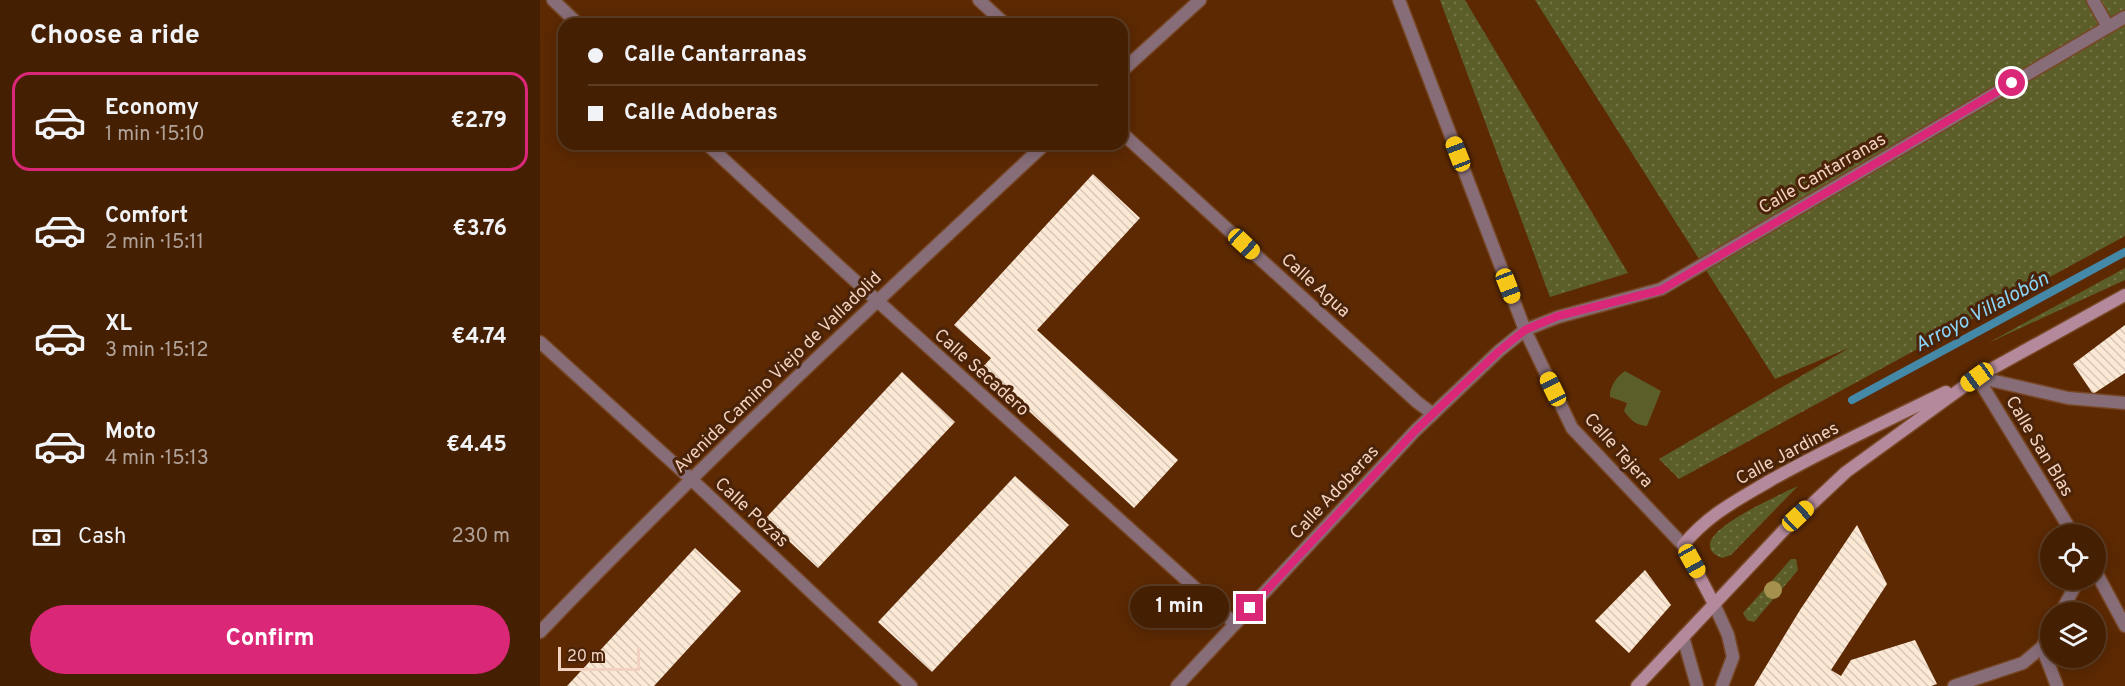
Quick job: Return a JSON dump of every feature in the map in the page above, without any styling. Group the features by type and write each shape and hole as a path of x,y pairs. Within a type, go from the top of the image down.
{"main road":[{"name":"Calle Jardines","path":"1683,545 1706,521 1728,505 1798,465 1977,377 2125,295"},
{"name":"Calle Jardines","path":"1637,686 1783,531 1846,472 1977,377"},
{"path":"1683,545 1714,604"}],"street":[{"path":"552,0 572,18"},
{"path":"979,0 998,18"},
{"path":"1128,66 1200,0"},
{"name":"Calle Tejera","path":"1399,0 1525,330 1572,428 1683,545"},
{"path":"2093,0 2108,27"},
{"name":"Calle Cantarranas","path":"1525,330 1558,316 1661,290 2125,17"},
{"name":"Calle Agua","path":"1128,138 1417,402 1433,414"},
{"name":"Calle Secadero","path":"714,150 1234,624"},
{"name":"Avenida Camino Viejo de Valladolid","path":"540,632 691,479 876,300 1038,150"},
{"name":"Calle Adoberas","path":"1177,686 1433,414 1499,351 1525,330"},
{"name":"Calle Pozas","path":"540,342 691,479 911,686"},
{"path":"1977,377 2068,398 2125,403"},
{"name":"Calle San Blas","path":"1977,377 2067,524"},
{"path":"2106,590 2125,626"},
{"path":"1714,604 1728,635 1733,657 1722,686"},
{"path":"1683,637 1697,686"},
{"path":"1954,686 2023,663 2040,649"},
{"path":"2050,668 2057,686"}],"green space":[{"path":"1440,0 1465,0 1628,273 1550,297"},
{"path":"1535,0 2125,0 2125,236 1679,479 1659,459 1849,348 1775,379"},
{"path":"2125,268 2125,280 1988,343"},
{"path":"1625,371 1661,391 1647,426 1636,423 1629,417 1624,411 1627,403 1610,397 1614,382"},
{"path":"1798,486 1731,555 1722,558 1712,552 1710,545 1713,537 1721,529 1747,511"},
{"path":"1791,559 1796,559 1798,570 1754,622 1747,620 1743,613"}],"building":[{"path":"1093,174 1140,218 1037,330 1178,460 1134,508 982,368 991,358 954,325"},
{"path":"2125,325 2125,373 2093,394 2073,364"},
{"path":"902,372 955,422 818,568 765,519"},
{"path":"1015,476 1069,525 932,672 878,622"},
{"path":"1857,525 1887,584 1831,670 1841,676 1851,660 1915,640 1937,684 1931,686 1754,686 1800,610"},
{"path":"695,548 741,591 654,686 567,686"},
{"path":"1645,570 1671,605 1629,653 1595,621"}],"waterway":[{"name":"Arroyo Villalobón","path":"1852,400 2125,252"}],"route":[{"path":"1250,608 1416,430 1499,351 1525,330 1558,316 1661,290 2012,83"}]}
